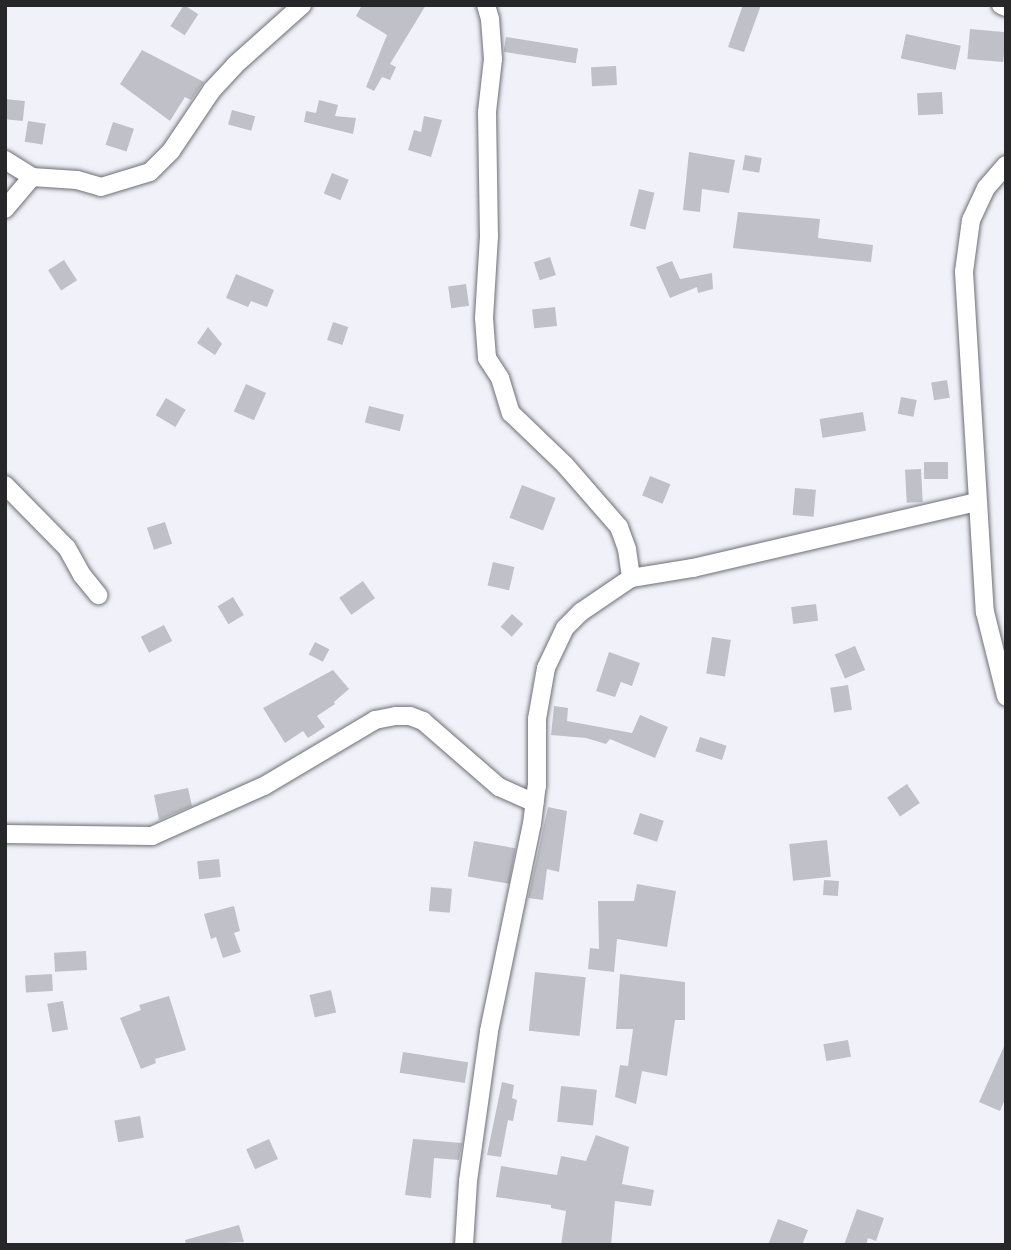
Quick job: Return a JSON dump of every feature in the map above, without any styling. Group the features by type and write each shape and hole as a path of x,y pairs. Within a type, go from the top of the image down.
{"street":[{"path":"5,160 32,177 77,180 101,187 150,172 171,151 228,74 259,41 303,5"},
{"path":"486,5 490,19 493,59 487,112 489,236 484,318 487,358 500,378 511,413 565,465 619,527 627,549 631,579"},
{"path":"1000,5 1006,8"},
{"path":"1006,165 985,188 971,220 964,272 976,502 985,612 1006,696"},
{"path":"5,209 32,177"},
{"path":"5,485 67,548 82,575 99,595"},
{"path":"464,1245 468,1181 489,1031 535,803 537,719 546,668 565,628 581,612 631,579 693,568 976,502"},
{"path":"5,834 152,836 264,786 375,720 397,716 411,716 423,721 499,787 535,803"}],"building":[{"path":"184,5 198,14 185,35 170,26"},
{"path":"362,5 426,5 390,64 396,67 390,80 382,77 374,91 366,87 387,35 356,16"},
{"path":"743,5 761,5 744,52 728,47"},
{"path":"970,29 1006,32 1003,62 967,59"},
{"path":"906,34 961,46 956,70 901,58"},
{"path":"506,37 578,48 576,63 504,52"},
{"path":"142,50 204,82 191,100 185,97 170,121 120,84"},
{"path":"616,66 617,85 592,86 591,67"},
{"path":"942,92 943,114 918,115 917,93"},
{"path":"5,99 25,101 23,121 5,119"},
{"path":"319,100 338,105 335,116 356,118 353,134 304,122 306,111 316,113"},
{"path":"232,110 255,116 251,131 228,124"},
{"path":"424,116 442,120 431,157 408,150 414,130 421,132"},
{"path":"28,121 46,124 42,145 25,142"},
{"path":"113,122 134,129 127,152 106,145"},
{"path":"689,152 735,160 729,193 702,189 700,212 683,210"},
{"path":"745,155 762,158 759,173 742,170"},
{"path":"332,173 349,180 340,200 324,193"},
{"path":"639,189 655,193 645,230 630,226"},
{"path":"738,212 820,219 818,238 873,245 871,262 733,248"},
{"path":"550,257 556,275 540,280 534,262"},
{"path":"64,260 77,280 61,290 48,270"},
{"path":"672,261 680,279 712,273 713,289 698,293 697,287 670,298 656,267"},
{"path":"236,274 274,290 267,307 251,301 248,307 226,298"},
{"path":"466,284 469,306 451,308 448,287"},
{"path":"555,307 557,326 534,328 532,309"},
{"path":"333,322 348,327 342,345 327,340"},
{"path":"208,327 222,344 215,355 197,343"},
{"path":"947,380 950,398 934,400 931,383"},
{"path":"246,384 266,393 254,420 234,411"},
{"path":"901,397 917,400 913,417 898,414"},
{"path":"166,398 186,410 175,427 156,415"},
{"path":"369,406 404,415 400,431 365,422"},
{"path":"863,412 866,431 823,438 820,419"},
{"path":"924,462 948,462 948,479 924,479"},
{"path":"921,469 923,502 907,503 905,470"},
{"path":"650,476 670,484 663,504 642,495"},
{"path":"522,485 556,498 543,531 509,518"},
{"path":"795,488 816,490 814,517 793,515"},
{"path":"165,522 172,544 154,550 147,528"},
{"path":"493,562 514,567 509,590 488,585"},
{"path":"363,581 375,598 351,615 339,598"},
{"path":"233,597 244,615 228,624 218,606"},
{"path":"816,604 818,621 793,624 791,607"},
{"path":"512,614 523,624 512,637 501,627"},
{"path":"164,625 172,641 149,653 141,637"},
{"path":"712,637 731,640 725,677 706,674"},
{"path":"315,642 329,649 323,662 309,654"},
{"path":"855,646 865,670 845,679 835,655"},
{"path":"609,652 640,663 632,686 621,682 615,697 596,691"},
{"path":"333,670 349,689 335,704 317,716 325,727 308,738 303,731 285,743 263,708"},
{"path":"848,685 852,710 834,713 830,688"},
{"path":"554,706 568,708 567,721 632,733 640,715 668,727 655,758 610,739 606,744 586,738 551,735"},
{"path":"700,737 727,746 722,760 695,751"},
{"path":"907,784 920,803 900,816 887,797"},
{"path":"188,788 192,806 159,820 154,795"},
{"path":"548,807 567,811 559,872 547,869 543,900 528,898"},
{"path":"640,813 664,821 657,842 633,834"},
{"path":"827,840 831,877 793,881 789,844"},
{"path":"474,841 515,848 509,884 468,876"},
{"path":"219,859 221,877 199,879 197,861"},
{"path":"824,880 839,881 838,896 823,895"},
{"path":"637,884 676,891 667,947 617,939 614,972 588,969 590,948 599,949 598,901 634,901"},
{"path":"431,887 452,889 450,913 429,911"},
{"path":"234,906 240,931 234,933 241,952 223,958 216,937 211,939 204,914"},
{"path":"86,951 87,970 55,972 54,953"},
{"path":"535,972 586,977 580,1036 529,1031"},
{"path":"52,974 53,991 26,992 25,975"},
{"path":"620,974 685,982 685,1020 675,1020 667,1076 642,1071 636,1104 615,1097 620,1065 628,1066 633,1029 616,1029"},
{"path":"331,990 336,1012 315,1017 310,995"},
{"path":"169,996 186,1050 155,1059 156,1063 141,1069 120,1018 141,1010 139,1005"},
{"path":"63,1001 68,1030 52,1032 47,1004"},
{"path":"848,1040 851,1057 826,1061 823,1044"},
{"path":"1006,1042 1006,1097 1000,1111 979,1102"},
{"path":"403,1052 468,1062 465,1083 400,1073"},
{"path":"502,1082 514,1085 512,1098 517,1100 513,1121 508,1120 501,1157 487,1155"},
{"path":"561,1086 597,1090 593,1126 557,1122"},
{"path":"140,1116 144,1138 118,1142 114,1121"},
{"path":"596,1135 629,1147 622,1184 654,1190 651,1206 615,1201 611,1245 561,1245 566,1211 551,1208 551,1205 496,1197 501,1166 557,1175 561,1156 586,1161"},
{"path":"269,1139 278,1159 255,1169 246,1149"},
{"path":"413,1139 462,1143 459,1160 434,1158 431,1198 405,1195"},
{"path":"857,1209 884,1218 876,1241 868,1238 866,1245 844,1245"},
{"path":"778,1219 808,1230 802,1245 768,1245"},
{"path":"239,1225 244,1242 186,1245 185,1240"}]}
